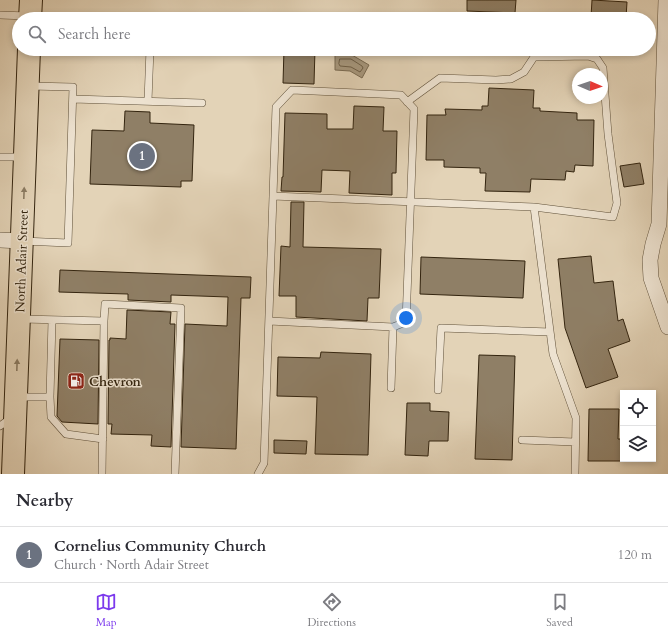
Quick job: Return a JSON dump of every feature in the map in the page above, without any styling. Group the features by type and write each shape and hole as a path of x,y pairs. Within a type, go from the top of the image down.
{"highway":[{"name":"North Adair Street","path":"13,474 11,413 19,318 29,56"}],"street":[{"path":"666,0 665,125 658,224 650,260 651,278 665,309 668,327"},
{"path":"0,240 22,241"}],"lane":[{"path":"0,16 12,14"},
{"path":"148,101 150,56"},
{"path":"273,196 534,207 613,217 617,203 608,134 603,68 597,59 588,56 534,57 524,72 511,79 496,80 440,78 407,102"},
{"path":"22,241 68,243 74,87 28,86"},
{"path":"258,474 264,463 276,107 292,90 401,95 414,109 406,322 393,327 269,322"},
{"path":"73,99 202,103"},
{"path":"0,157 25,157"},
{"path":"534,207 553,354 576,418 575,474"},
{"path":"102,474 105,304 181,308 175,474"},
{"path":"19,318 104,321"},
{"path":"52,320 50,397 51,417 66,434 102,439"},
{"path":"391,388 393,327"},
{"path":"438,390 441,328 550,332"},
{"path":"11,413 50,397"},
{"path":"522,440 575,442"}],"water":[{"path":"335,56 354,56 369,65 362,78 350,71 335,70"}],"building":[{"path":"467,0 516,0 515,12 467,11"},
{"path":"592,0 627,2 626,12 591,12"},
{"path":"284,56 315,56 314,84 283,83"},
{"path":"489,88 534,90 533,108 540,108 540,111 577,113 577,120 594,120 593,166 575,165 574,172 566,171 565,180 531,179 530,192 485,191 486,173 480,173 480,168 444,167 444,160 426,160 427,115 446,115 445,109 482,110 482,106 488,106"},
{"path":"354,106 384,107 383,131 397,131 396,173 392,173 392,195 349,193 350,171 322,170 321,192 281,191 283,177 285,113 327,114 327,129 353,129"},
{"path":"125,111 150,112 150,123 194,125 192,181 181,181 181,187 90,184 92,130 124,131"},
{"path":"640,163 644,184 624,187 620,166"},
{"path":"291,202 304,202 303,247 381,249 379,298 368,298 367,321 296,317 296,296 279,296 281,246 290,247"},
{"path":"591,256 594,283 613,281 618,321 623,319 630,341 608,349 618,377 586,388 565,328 558,259"},
{"path":"421,257 525,261 523,298 420,294"},
{"path":"60,270 251,277 250,298 241,298 236,449 181,447 185,324 227,326 228,297 171,295 171,302 128,300 128,294 59,292"},
{"path":"127,310 171,312 170,324 175,324 171,447 151,446 152,435 111,434 112,424 108,424 109,340 110,338 126,339"},
{"name":"Chevron","path":"60,339 99,340 98,424 62,422 57,416"},
{"path":"321,352 371,354 368,455 315,454 317,397 277,396 278,357 320,358"},
{"path":"479,355 515,356 512,460 475,459"},
{"path":"407,403 430,403 430,411 449,412 448,441 429,441 428,456 405,455"},
{"path":"589,409 619,409 618,439 620,439 620,461 588,461"},
{"path":"274,440 307,441 306,454 274,453"}],"place":[{"name":"Cornelius Community Church","path":"142,156"},
{"name":"Chevron","path":"76,381"}]}
